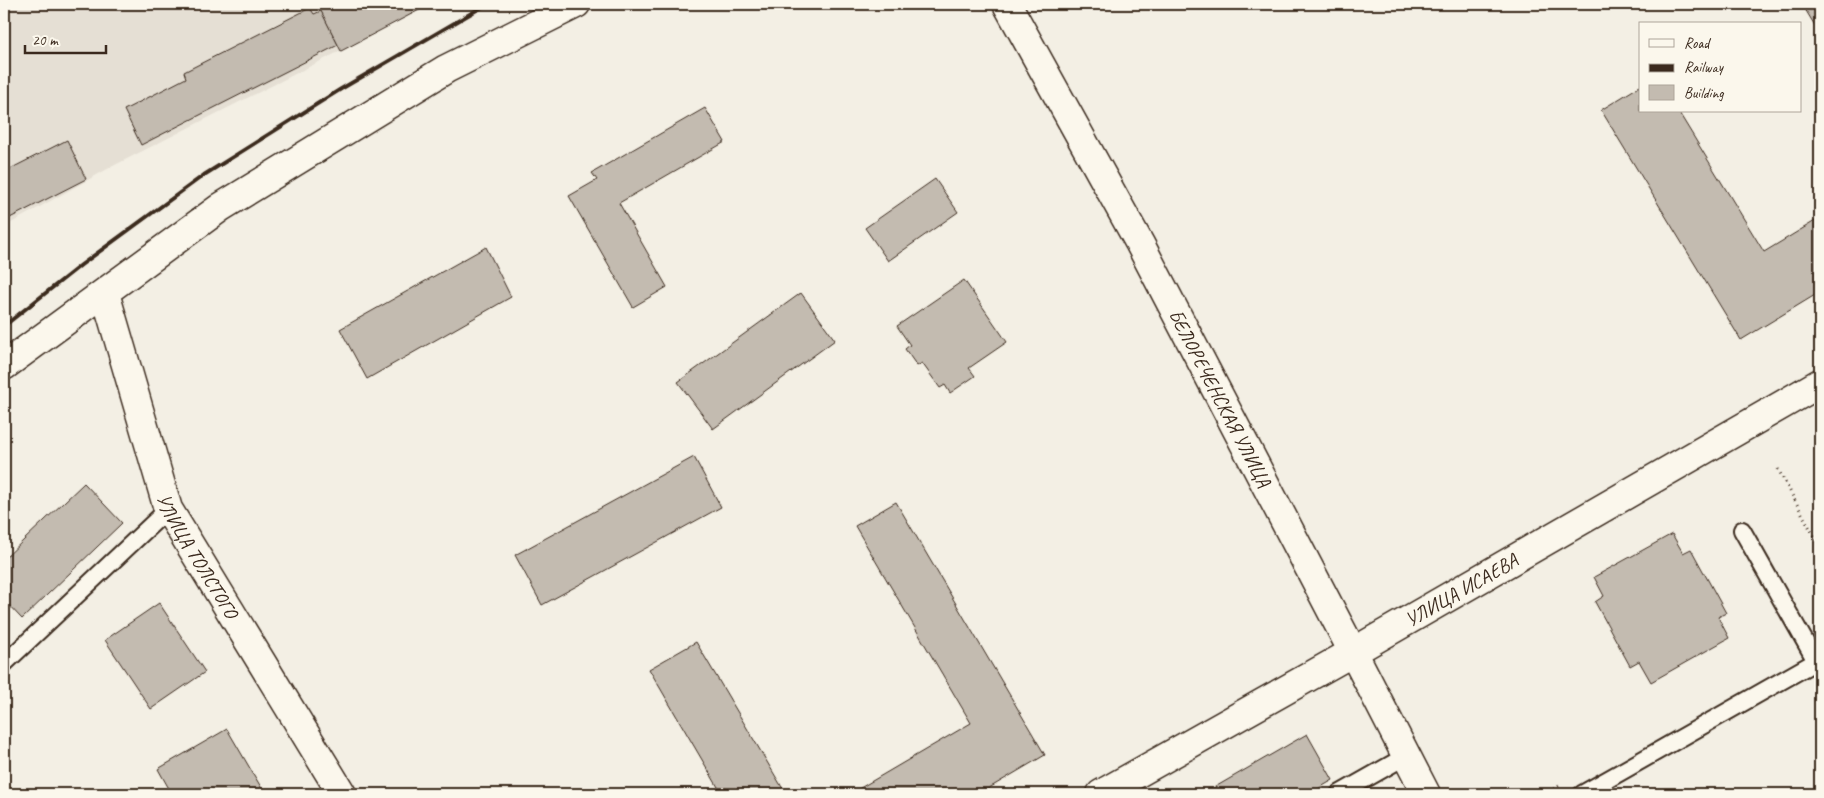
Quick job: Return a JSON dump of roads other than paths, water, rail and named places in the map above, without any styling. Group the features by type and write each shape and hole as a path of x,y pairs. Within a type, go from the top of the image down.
{"street":[{"path":"4,366 221,207 446,69 576,4"},
{"name":"БЕЛОРЕЧЕНСКАЯ УЛИЦА","path":"1007,4 1144,253 1426,794"},
{"name":"УЛИЦА ТОЛСТОГО","path":"105,293 168,509 342,794"},
{"name":"УЛИЦА ИСАЕВА","path":"1101,794 1353,652 1820,383"}],"lane":[{"path":"4,664 168,509"},
{"path":"1582,794 1818,660 1742,530"},
{"path":"1339,794 1406,756"}],"railway":[{"path":"4,326 81,265 204,175 341,89 487,4"}]}
